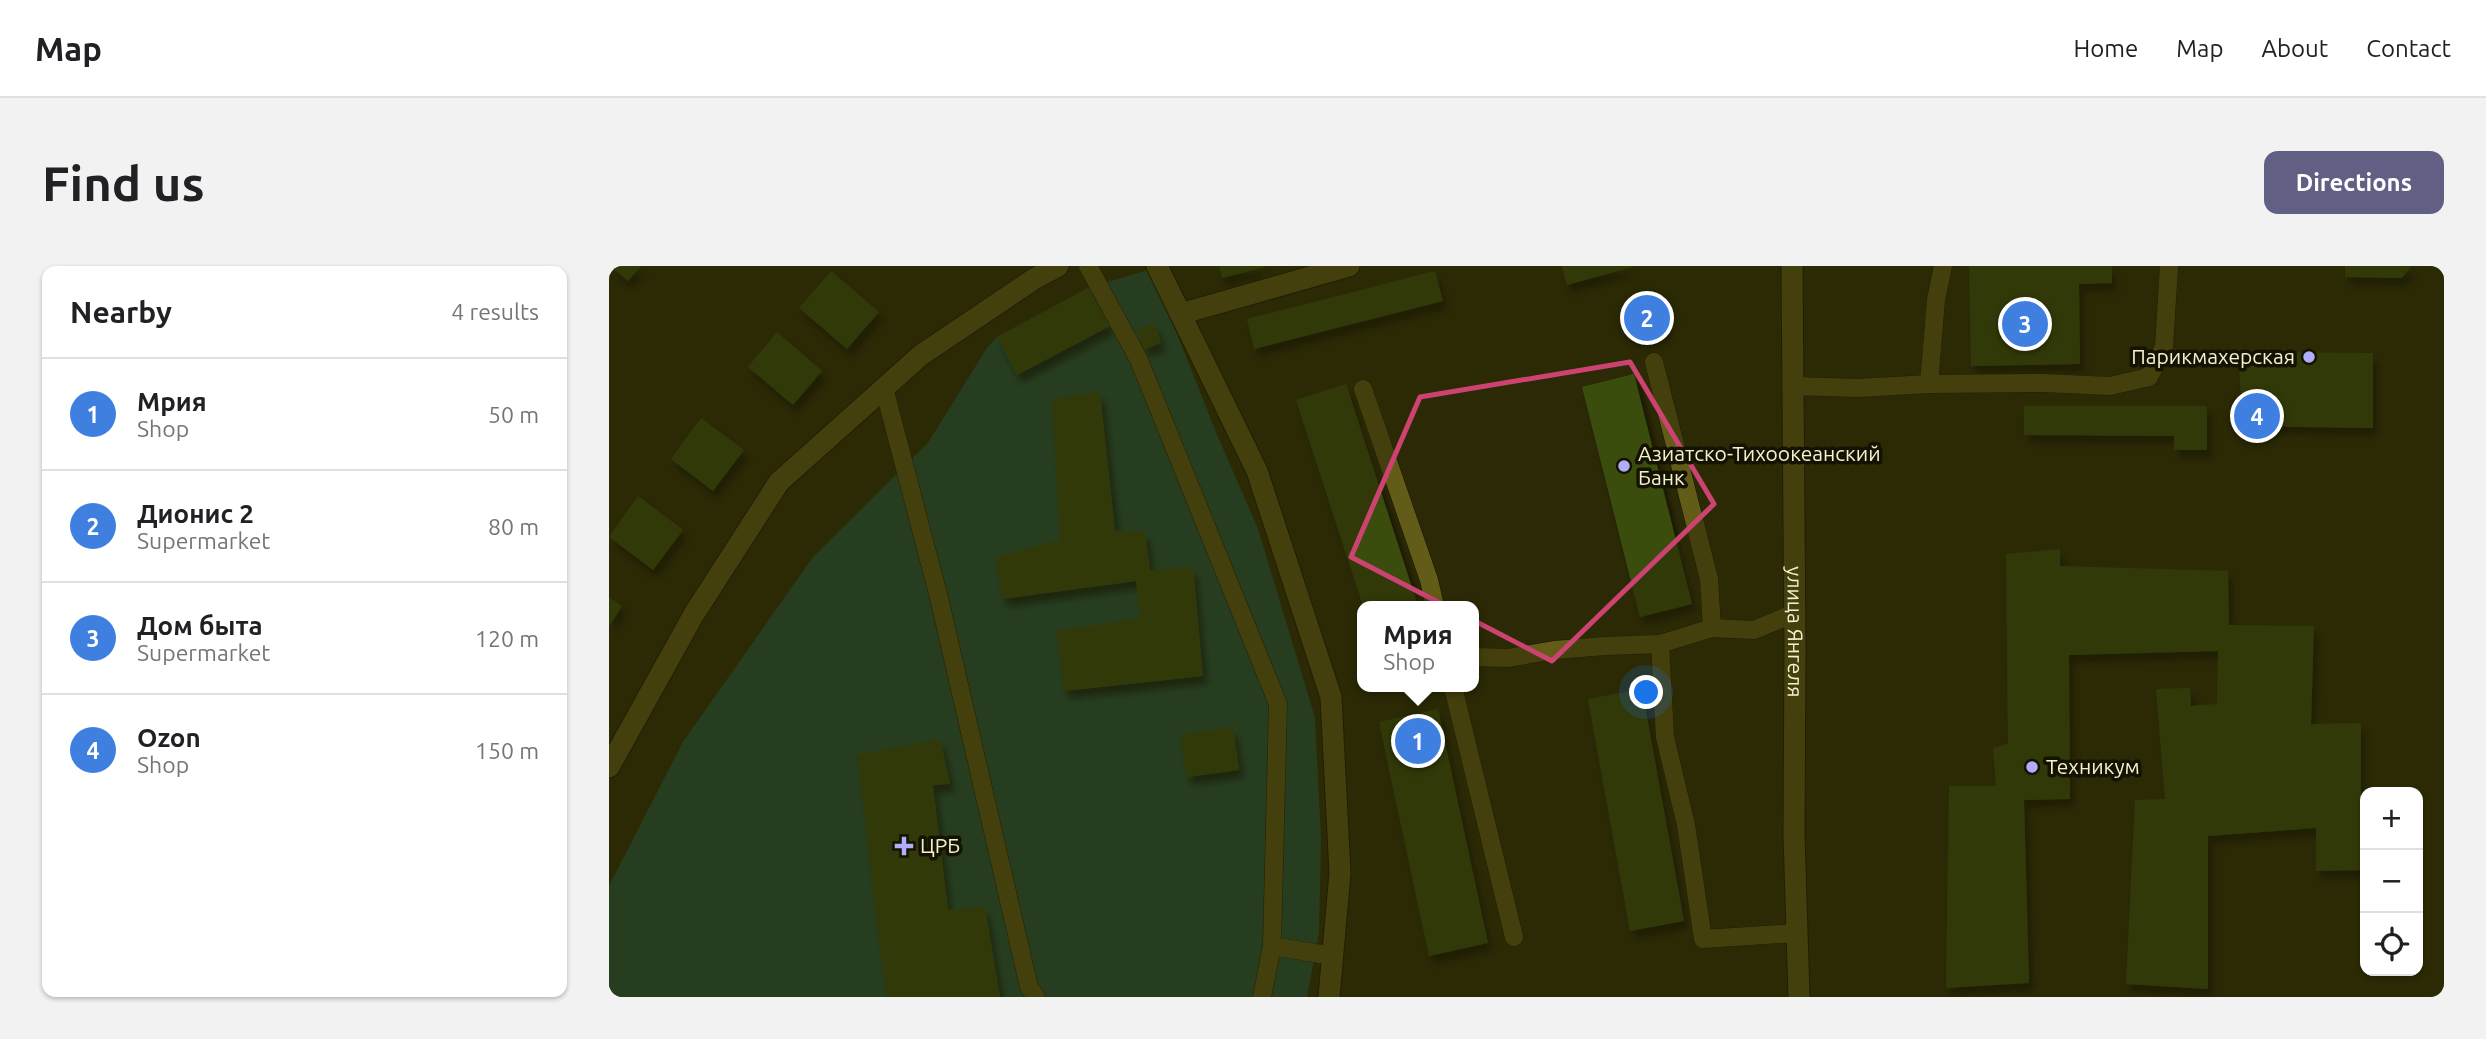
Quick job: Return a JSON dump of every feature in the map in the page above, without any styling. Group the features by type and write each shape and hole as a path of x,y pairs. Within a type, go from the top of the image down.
{"street":[{"path":"609,767 694,614 779,482 921,355 1034,279 1058,266"},
{"path":"1157,266 1257,471 1331,696 1341,873 1329,997"},
{"path":"1180,314 1349,266"},
{"name":"улица Янгеля","path":"1792,266 1794,835 1799,997"}],"lane":[{"path":"1088,266 1139,360 1278,704 1272,946 1262,997"},
{"path":"1929,384 1943,266"},
{"path":"1793,386 1859,388 2043,383 2110,386 2149,377 2164,347 2169,266"},
{"path":"1654,362 1709,579 1712,628"},
{"path":"884,388 939,598 1029,987 1036,997"},
{"path":"1363,389 1434,601"},
{"path":"1479,657 1508,658 1567,649 1660,644 1712,628 1753,630 1795,613"},
{"path":"1660,644 1665,737 1686,825 1703,939 1796,933"},
{"path":"1454,692 1514,937"},
{"path":"1272,946 1333,956"}],"highlighted area":[{"path":"1630,362 1714,504 1552,661 1351,557 1420,397"}],"green space":[{"path":"1151,269 1258,529 1315,718 1321,838 1319,932 1307,997 609,997 609,886 683,742 813,557 928,443 987,348 997,337 1088,288"}],"building":[{"path":"610,266 641,266 628,281"},
{"path":"1219,266 1265,266 1265,267 1222,278"},
{"path":"1562,266 1632,266 1632,267 1567,285"},
{"path":"1969,266 2112,266 2112,283 2079,284 2080,364 1971,366"},
{"path":"2345,266 2411,266 2402,278 2345,277"},
{"path":"831,271 879,312 847,349 799,308"},
{"path":"1435,271 1443,301 1254,349 1247,319"},
{"path":"1088,288 1110,326 1017,375 997,337"},
{"path":"1659,300 1665,330 1634,336 1628,306"},
{"path":"1154,323 1161,343 1144,350 1137,330"},
{"path":"777,332 822,371 793,405 748,367"},
{"path":"2238,352 2373,353 2373,428 2243,426"},
{"path":"1634,374 1692,604 1640,617 1582,387"},
{"path":"1346,384 1416,601 1361,601 1296,400"},
{"path":"1100,392 1115,531 1145,532 1150,570 1193,567 1203,676 1064,691 1056,631 1140,618 1136,581 1002,599 996,557 1060,540 1052,399"},
{"path":"2024,406 2207,406 2207,450 2174,450 2174,436 2024,435"},
{"path":"701,418 744,450 713,491 671,459"},
{"path":"638,496 683,530 653,570 609,537"},
{"path":"2060,549 2060,566 2228,571 2229,625 2314,626 2311,724 2361,723 2360,870 2316,871 2316,828 2208,836 2208,989 2126,984 2135,800 2165,799 2156,689 2190,688 2191,706 2217,704 2218,651 2069,655 2070,799 2024,800 2029,983 1946,988 1949,786 1996,786 1993,748 2008,744 2006,554"},
{"path":"609,597 622,606 609,626"},
{"path":"1642,689 1684,921 1630,931 1588,699"},
{"path":"1438,709 1488,943 1429,956 1379,722"},
{"path":"1233,727 1239,770 1187,777 1180,735"},
{"name":"ЦРБ","path":"940,739 950,784 933,785 948,910 985,907 1000,997 886,997 857,755"}],"place":[{"name":"Дионис 2","path":"1647,318"},
{"name":"Дом быта","path":"2025,324"},
{"name":"Парикмахерская","path":"2309,357"},
{"name":"Ozon","path":"2257,416"},
{"name":"Азиатско-Тихоокеанский Банк","path":"1624,466"},
{"name":"Мрия","path":"1418,741"},
{"name":"Техникум","path":"2032,767"},
{"name":"ЦРБ","path":"904,846"}]}
